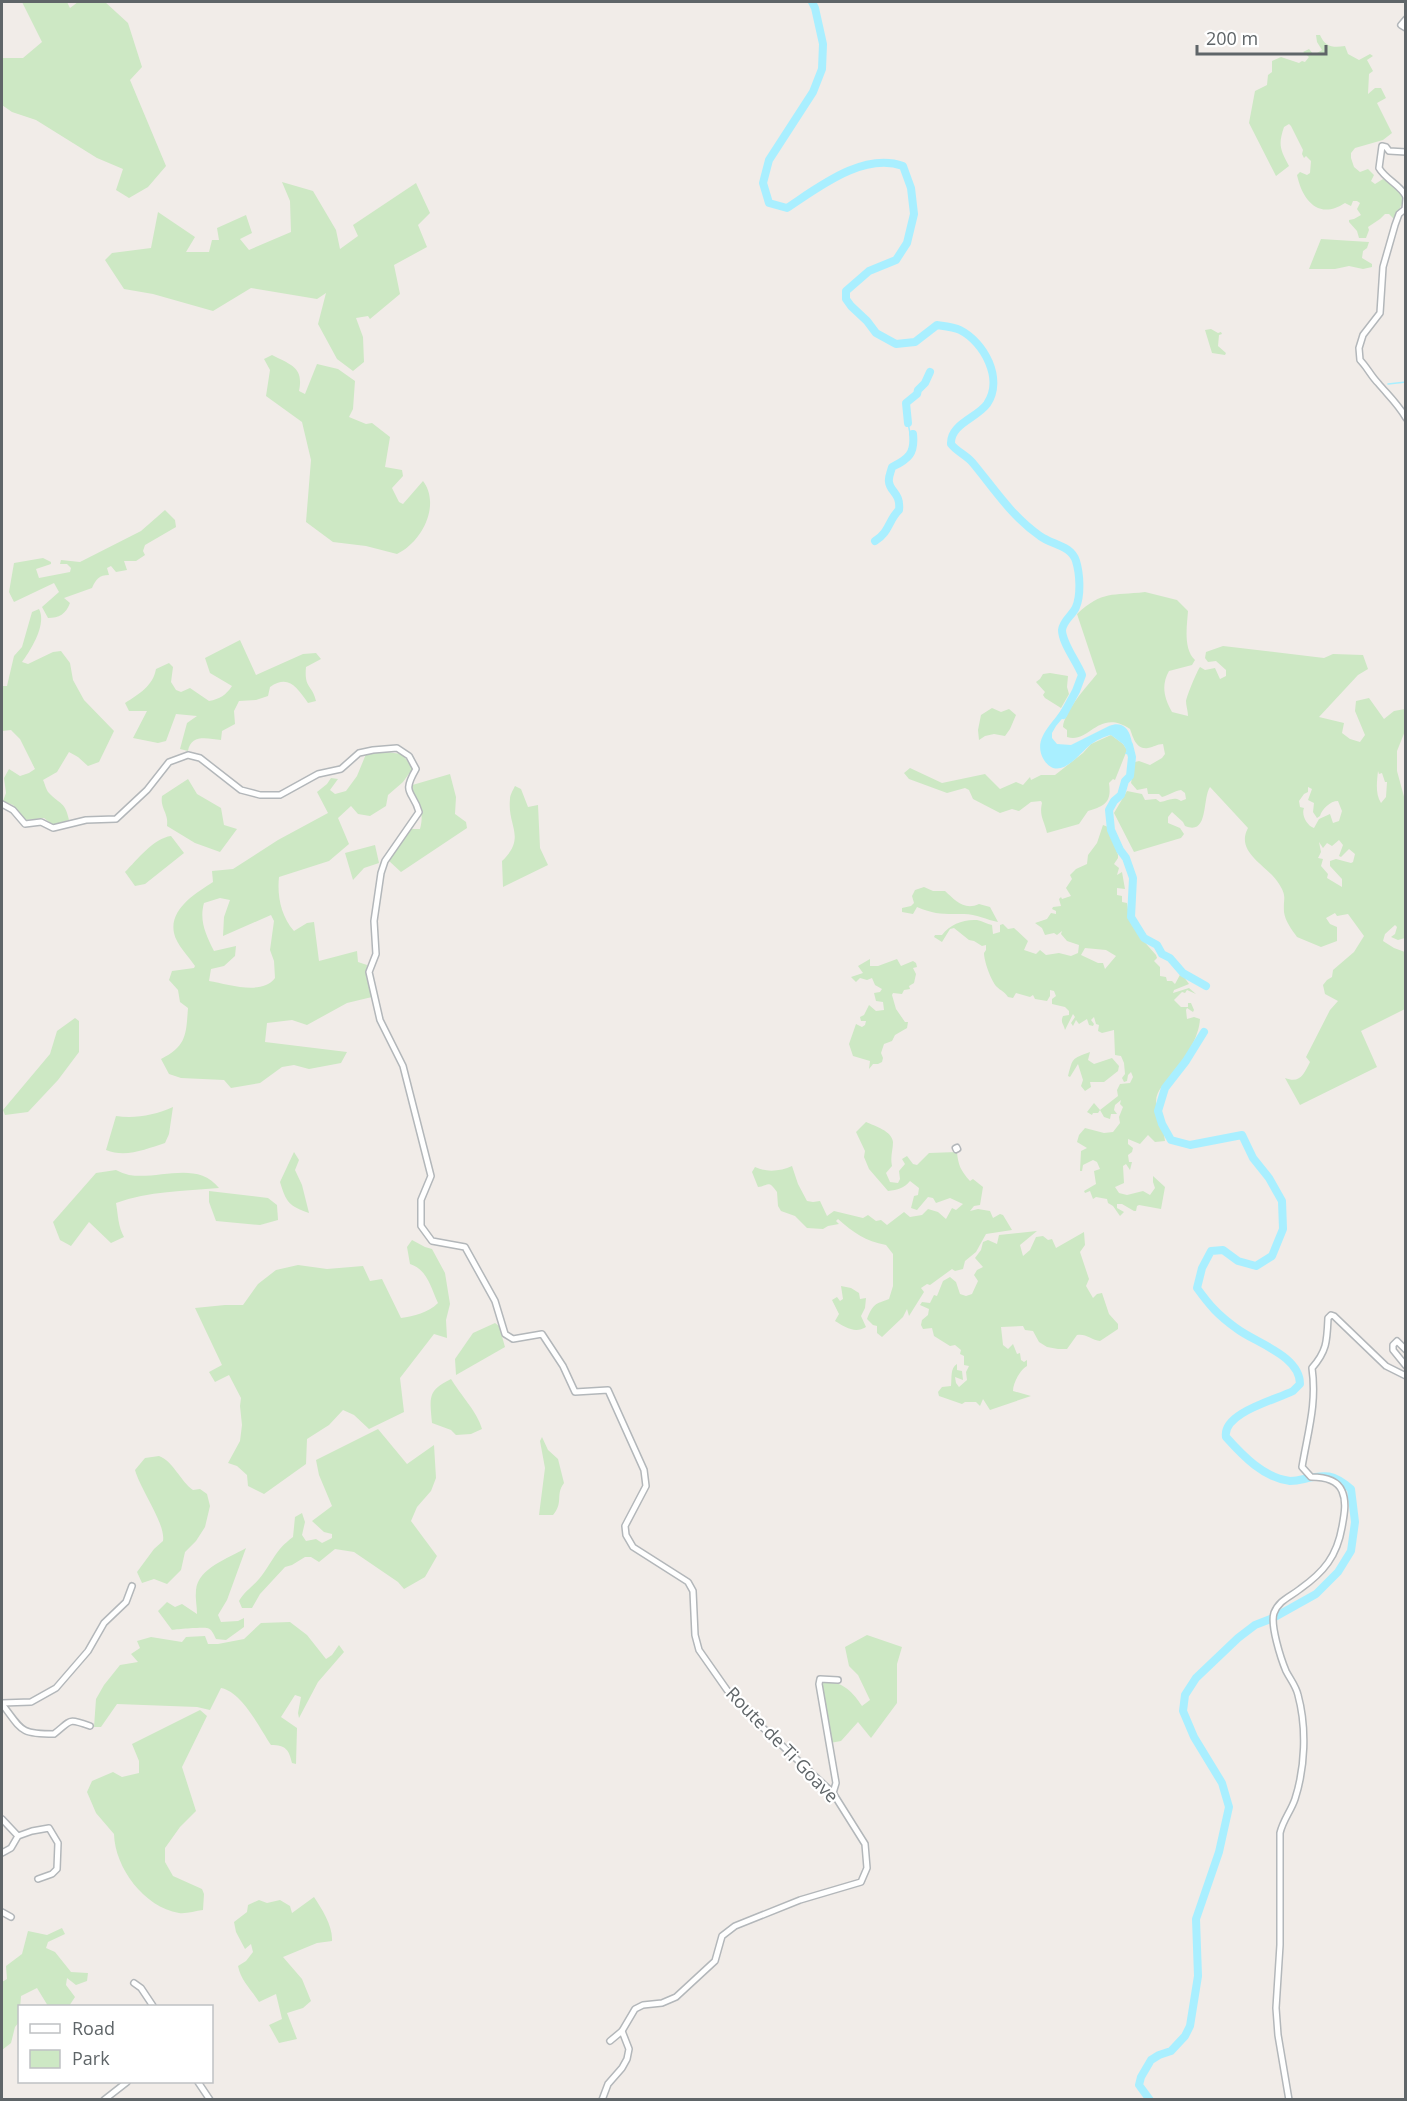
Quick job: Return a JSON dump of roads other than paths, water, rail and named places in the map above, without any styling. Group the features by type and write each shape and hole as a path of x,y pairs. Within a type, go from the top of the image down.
{"street":[{"path":"1406,19 1401,24 1406,28"},
{"path":"1406,152 1389,151 1382,146 1379,168 1385,177 1404,191 1405,209 1399,214 1383,267 1380,313 1366,330 1359,348 1360,360 1406,418"},
{"name":"Route de Ti Goave","path":"2,804 13,810 25,824 41,822 53,828 86,820 116,819 147,790 170,762 188,755 200,758 242,790 260,795 280,795 318,774 341,769 359,753 397,748 409,756 416,769 408,789 419,812 386,861 381,873 374,921 376,954 369,972 380,1020 404,1066 431,1176 421,1200 421,1226 432,1241 465,1246 495,1301 505,1334 513,1339 542,1334 563,1365 575,1392 608,1390 644,1470 646,1486 625,1526 626,1535 633,1547 688,1582 693,1591 695,1635 699,1650 734,1697 761,1726 833,1793 865,1844 867,1868 861,1882 800,1900 735,1926 722,1936 715,1961 676,1997 662,2003 635,2008 622,2031 610,2041"},
{"path":"1289,2100 1278,2036 1276,2008 1280,1945 1280,1833 1297,1792 1303,1760 1303,1736 1298,1696 1280,1652 1273,1618 1282,1601 1299,1590 1328,1564 1336,1553 1343,1525 1345,1510 1343,1492 1339,1485 1324,1477 1311,1477 1302,1467 1314,1408 1315,1388 1312,1368 1326,1348 1328,1318 1334,1316 1386,1366 1406,1376"},
{"path":"1406,1350 1397,1341 1393,1345 1393,1350 1406,1366"},
{"path":"2,1704 31,1702 56,1688 88,1652 104,1623 126,1602 132,1586"},
{"path":"833,1793 836,1783 819,1684 820,1678 838,1680"},
{"path":"2,1704 15,1723 27,1733 54,1734 70,1721 90,1726"},
{"path":"2,1819 18,1836"},
{"path":"2,1853 10,1848 18,1836 47,1828 51,1830 58,1843 57,1869 52,1874 38,1879"},
{"path":"2,1912 11,1917"},
{"path":"135,1983 152,2005"},
{"path":"602,2100 608,2084 627,2059 629,2049 622,2031"},
{"path":"104,2100 126,2083"},
{"path":"199,2083 210,2100"}],"water":[{"path":"1063,707 1071,708 1052,733 1052,738 1057,744 1071,745 1116,724 1125,728 1131,737 1133,755 1125,754 1127,750 1123,744 1111,735 1092,743 1069,764 1056,768 1050,766 1044,760 1040,745 1045,732"}],"waterway":[{"path":"812,2 823,44 822,69 813,92 769,160 763,183 769,203 787,208 827,182 857,168 888,163 903,166 911,188 914,214 907,243 896,260 869,271 846,291 846,299 876,333 896,344 915,342 937,325 960,330 977,343 984,352 992,373 992,394 983,409 959,426 952,437 951,444 972,462 1021,520 1040,536 1066,548 1074,556 1078,572 1079,597 1075,610 1064,623 1062,630 1067,647 1082,675 1063,715"},
{"path":"908,423 906,403 917,394 930,372"},
{"path":"1388,384 1406,382"},
{"path":"908,423 910,433 913,434"},
{"path":"875,541 880,538 899,510 897,496 890,485 889,476 892,467 910,455 913,434"},
{"path":"1129,745 1132,757 1130,776 1125,781 1121,795 1109,810 1111,830 1126,858 1133,878 1131,917 1144,938 1157,945 1162,954 1170,958 1183,973 1206,986"},
{"path":"1150,2100 1139,2085 1141,2077 1151,2060 1171,2051 1185,2036 1190,2026 1198,1976 1196,1919 1219,1852 1229,1807 1222,1783 1194,1737 1183,1711 1185,1695 1196,1678 1238,1638 1255,1625 1273,1618 1316,1594 1338,1572 1351,1551 1355,1522 1351,1489 1345,1484 1329,1476 1290,1481 1271,1476 1247,1458 1226,1437 1227,1429 1232,1421 1241,1414 1293,1391 1300,1384 1298,1374 1285,1357 1244,1334 1215,1310 1197,1288 1202,1268 1211,1251 1223,1250 1238,1261 1256,1266 1272,1256 1283,1229 1282,1201 1269,1178 1253,1158 1242,1135 1190,1145 1171,1140 1162,1124 1158,1111 1165,1088 1186,1061 1204,1032"}]}
